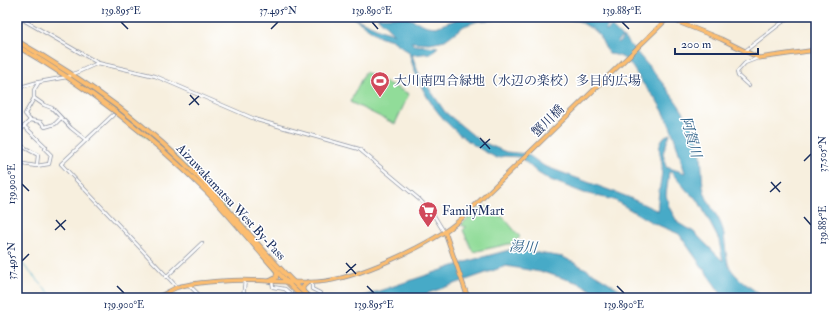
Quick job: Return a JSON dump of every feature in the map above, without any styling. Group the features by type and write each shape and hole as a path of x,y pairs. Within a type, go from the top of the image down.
{"highway":[{"name":"Aizuwakamatsu West By-Pass","path":"17,41 130,117 185,164 233,214 292,282 310,298"},
{"name":"Aizuwakamatsu West By-Pass","path":"17,46 69,75 120,114 171,157 218,203 276,271 303,298"},
{"path":"271,281 276,278 276,271"}],"main road":[{"path":"669,18 722,39 759,58 816,50"},
{"name":"蟹川橋","path":"153,298 164,295 177,288 189,285 222,281 245,280 310,282 330,280 361,271 427,242 445,232 486,195 669,18"},
{"path":"445,232 468,298"},
{"path":"303,291 303,287 310,282"}],"street":[{"path":"18,17 98,63 155,76 257,120 359,149 420,200 436,218 445,232"},
{"path":"745,51 789,17"},
{"path":"749,86 738,76 737,72 745,63 759,58"},
{"path":"17,88 69,75 98,63"},
{"path":"39,82 34,90 34,98 25,114 30,120 41,122 45,127 55,124 61,118"},
{"path":"34,98 44,105 52,108 86,140"},
{"path":"113,115 61,164 177,288"},
{"path":"17,134 30,120"},
{"path":"17,163 49,164 51,155 46,152 46,147 39,138 24,126"},
{"path":"17,147 20,145 38,155 38,164"},
{"path":"166,276 202,244"},
{"path":"243,298 245,280"},
{"path":"271,281 272,287 285,289 295,298"},
{"path":"310,282 312,289 320,293"},
{"path":"189,285 202,298"},
{"path":"164,295 168,298"}],"green space":[{"name":"大川南四合緑地（水辺の楽校）多目的広場","path":"365,72 409,94 395,124 350,102"},
{"path":"76,78 141,126 192,172 281,271 279,273 232,219 166,152 75,80"},
{"path":"485,206 505,219 520,237 513,243 473,252 463,230 466,227 461,225 472,214"}],"water":[{"name":"阿賀川","path":"352,17 383,31 394,34 377,17 406,17 427,26 436,27 463,17 527,17 478,21 464,26 445,40 430,43 411,42 414,45 438,47 431,53 412,55 418,72 445,112 480,141 506,152 527,154 544,166 628,197 658,211 662,170 659,148 665,136 670,134 663,153 666,167 685,173 664,112 630,64 622,57 609,54 597,32 579,21 557,17 593,17 595,20 600,17 609,25 605,29 607,31 611,26 622,37 617,41 619,43 623,37 642,58 673,97 690,123 700,147 704,192 721,224 729,266 740,279 765,298 724,298 679,234 651,222 614,200 584,193 548,179 538,173 520,157 504,156 497,158 466,139 452,128 430,101 414,70 409,52 392,40 379,36","holes":["669,172 671,172 689,193 698,200 719,240 723,261 694,232 678,223 669,207 666,195"]},
{"path":"513,249 563,257 588,270 634,298 605,298 579,283 546,273 506,266 414,298 358,298 472,260"}],"waterway":[{"path":"17,258 54,298"}],"place":[{"name":"大川南四合緑地（水辺の楽校）多目的広場","path":"380,98"},
{"name":"FamilyMart","path":"428,228"}],"water label":[{"name":"湯川","path":"523,247"}]}
